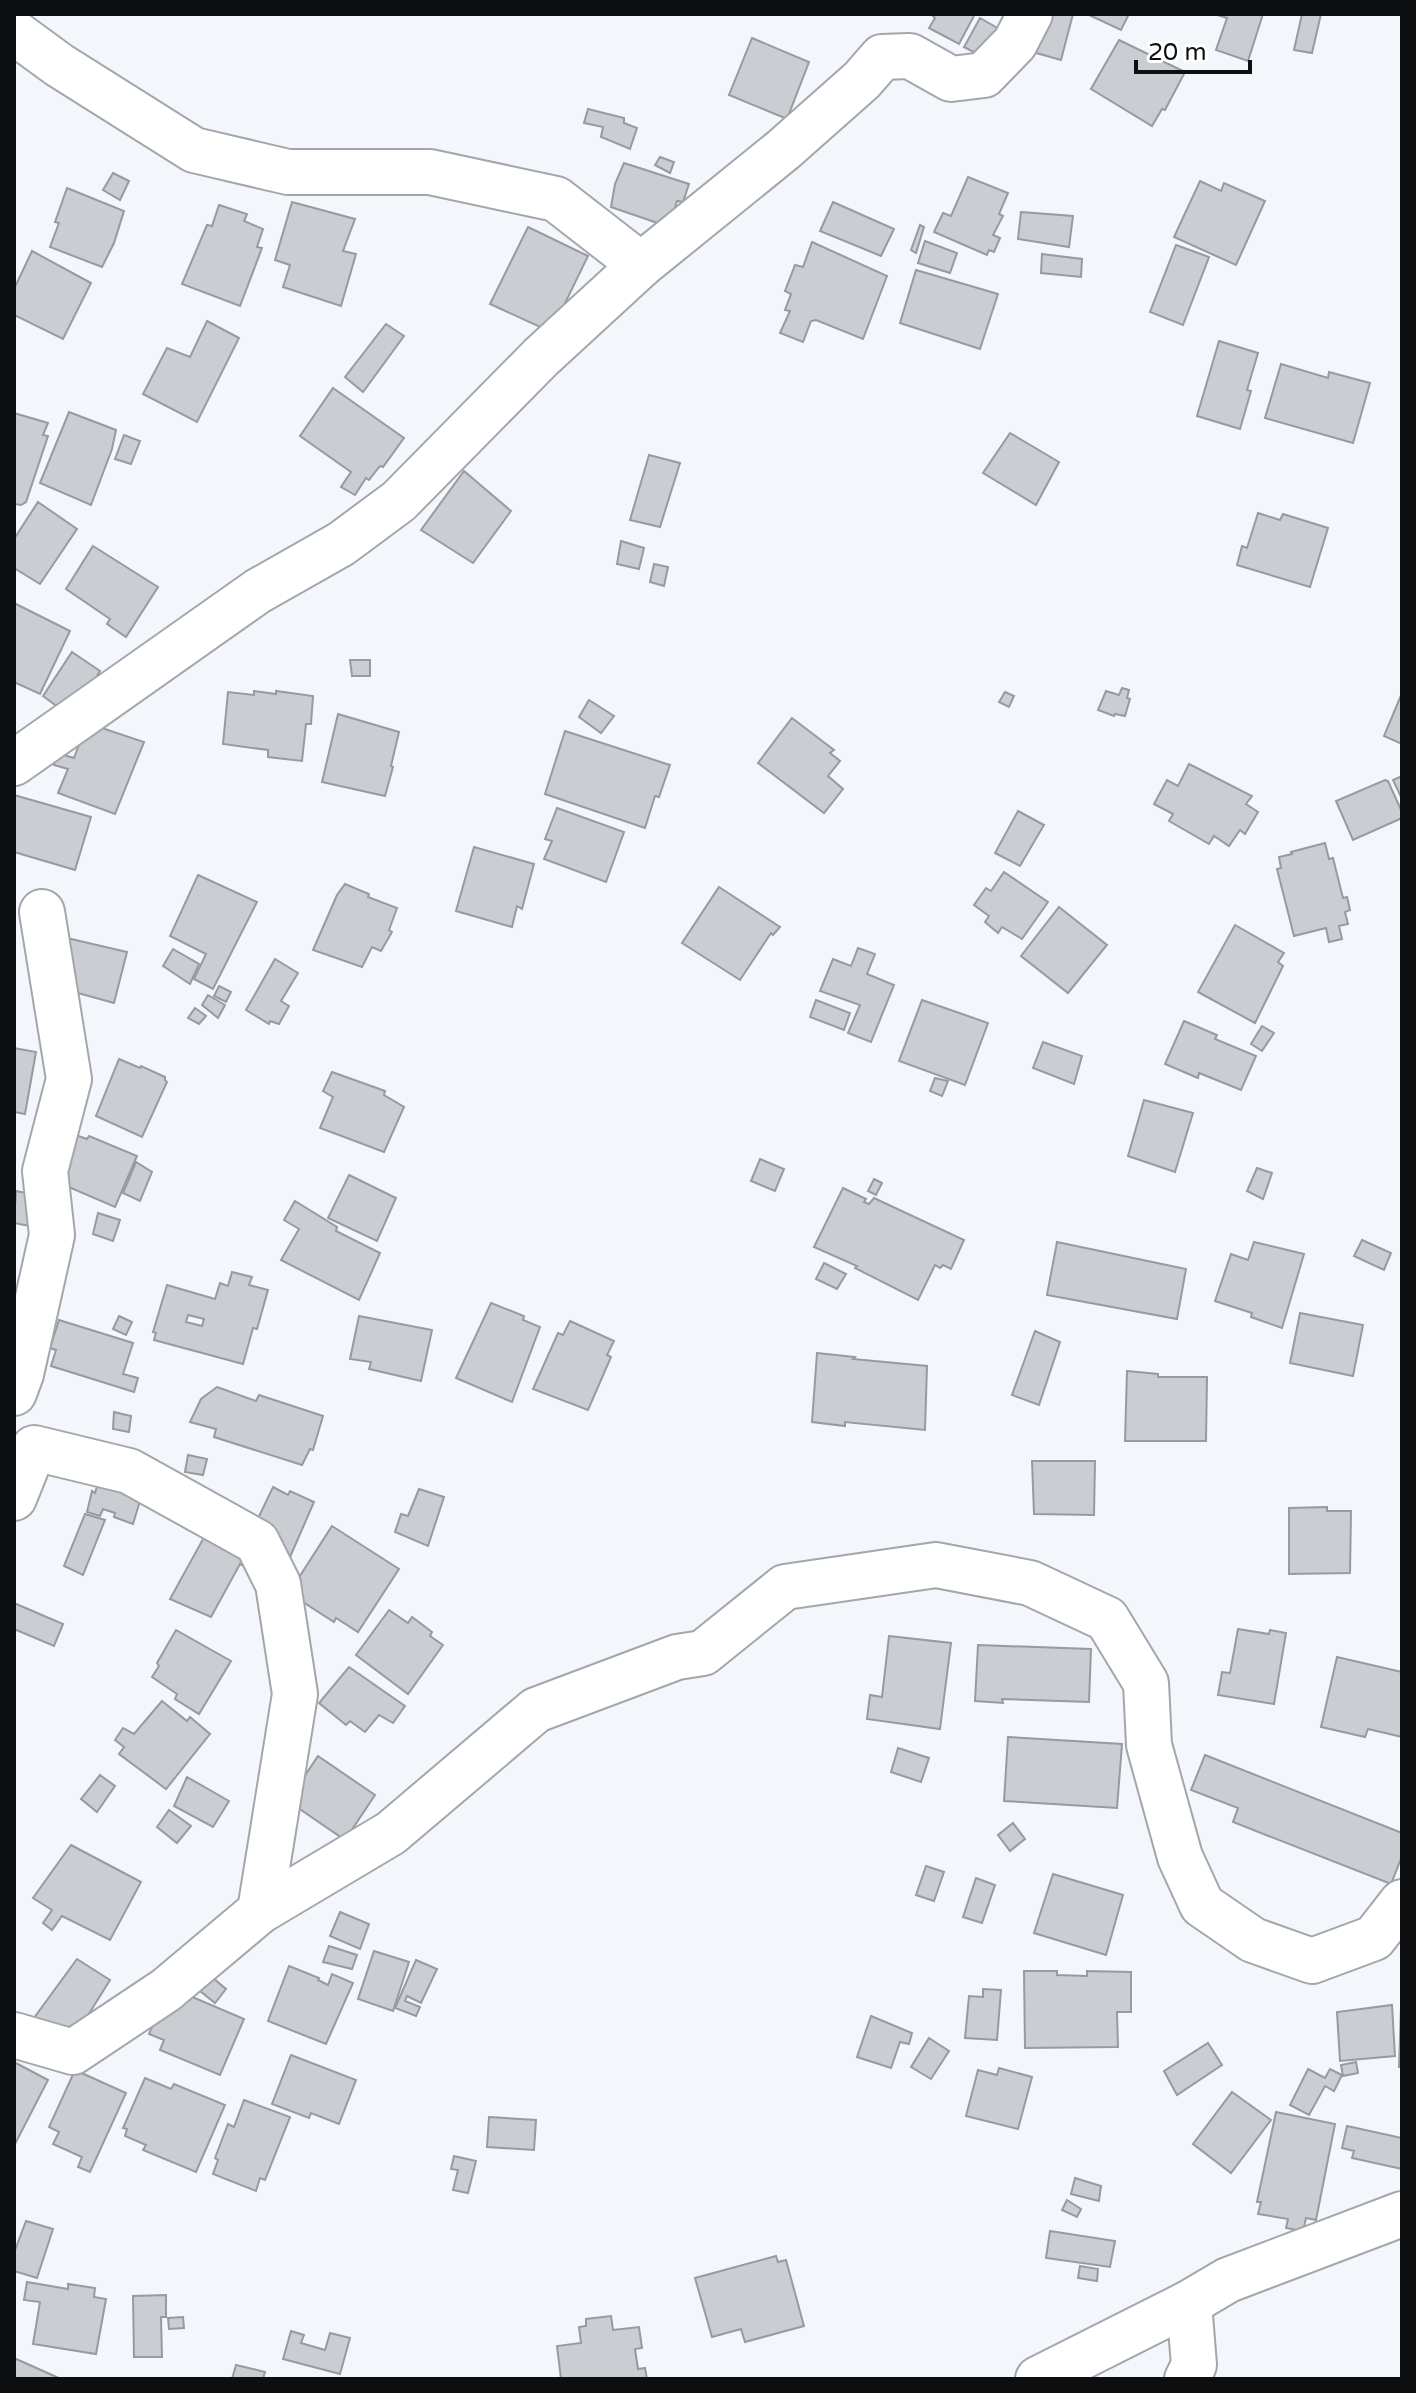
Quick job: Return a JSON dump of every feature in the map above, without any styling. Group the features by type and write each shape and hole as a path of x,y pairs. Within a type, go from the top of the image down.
{"street":[{"path":"14,763 258,591 341,544 399,501 541,357 641,265 783,150 862,80 882,57 910,56 951,79 984,75 1015,43 1030,14"},
{"path":"14,32 59,65 194,150 288,172 430,172 556,199 641,265"},
{"path":"14,1393 52,1235 45,1171 69,1079 42,912"},
{"path":"14,1498 34,1448 129,1471 257,1542 278,1584 295,1694 260,1911"},
{"path":"14,2035 73,2052 166,1990 260,1911 391,1833 536,1710 677,1657 703,1653 785,1587 936,1565 1030,1583 1107,1619 1146,1683 1149,1745 1180,1857 1202,1905 1253,1940 1312,1961 1374,1938 1402,1902"},
{"path":"1038,2379 1228,2280 1402,2214"},
{"path":"1187,2379 1194,2365 1189,2303"}],"building":[{"path":"931,14 975,14 959,44 929,28 935,18"},
{"path":"1039,14 1073,14 1061,60 1029,51"},
{"path":"1087,14 1129,14 1121,30"},
{"path":"1214,14 1263,14 1248,61 1216,50 1227,18"},
{"path":"1302,14 1321,14 1312,53 1294,50"},
{"path":"980,18 1001,30 985,58 964,47"},
{"path":"752,38 809,62 787,119 729,95"},
{"path":"1119,40 1185,72 1165,110 1162,109 1152,126 1091,89"},
{"path":"588,109 624,118 624,123 637,128 630,149 601,137 603,127 584,123"},
{"path":"660,157 674,162 670,173 655,165"},
{"path":"624,163 689,184 683,202 677,201 669,227 611,207 615,184"},
{"path":"113,173 129,181 120,200 103,190"},
{"path":"968,177 1008,193 999,214 1003,216 993,235 1000,238 994,252 989,250 987,255 934,232 943,213 951,216"},
{"path":"1200,181 1221,191 1224,183 1265,201 1236,265 1174,237"},
{"path":"67,188 124,211 102,267 50,247"},
{"path":"292,202 355,219 343,251 356,254 341,306 283,287 290,265 275,260"},
{"path":"833,202 894,229 881,256 820,231"},
{"path":"219,205 247,214 244,221 263,229 257,247 262,248 240,306 182,284 207,225 212,226"},
{"path":"1021,212 1073,216 1069,247 1018,239"},
{"path":"920,225 924,227 916,253 911,250"},
{"path":"528,227 588,256 551,332 490,304"},
{"path":"925,241 957,253 950,273 918,263"},
{"path":"812,242 887,276 863,339 816,320 811,321 803,342 780,333 790,311 785,310 791,294 785,291 795,265 803,267"},
{"path":"1176,245 1209,257 1183,325 1150,312"},
{"path":"32,251 91,283 63,339 14,315 14,289"},
{"path":"1042,254 1082,259 1081,277 1041,273"},
{"path":"916,270 998,294 980,349 900,323"},
{"path":"207,321 239,338 197,422 143,394 167,348 190,357"},
{"path":"386,324 404,336 363,392 345,377"},
{"path":"1219,341 1258,353 1240,429 1197,416"},
{"path":"1281,364 1328,378 1329,372 1370,383 1353,443 1265,418"},
{"path":"333,388 404,438 383,467 380,466 369,480 366,478 355,495 341,487 351,472 300,436"},
{"path":"69,412 116,430 91,505 40,483"},
{"path":"14,413 48,423 43,435 48,436 26,502 21,505 14,504"},
{"path":"1010,433 1059,462 1036,505 983,473"},
{"path":"124,435 140,441 131,464 115,459"},
{"path":"649,455 680,463 660,527 630,520"},
{"path":"464,471 511,511 473,563 421,530"},
{"path":"38,502 77,529 40,584 14,568 14,539"},
{"path":"1258,513 1280,520 1283,514 1328,528 1310,587 1237,565 1242,546 1247,548"},
{"path":"621,541 644,548 639,569 617,564"},
{"path":"93,546 158,587 126,637 107,624 110,619 66,589"},
{"path":"654,564 668,567 664,586 650,582"},
{"path":"14,603 70,631 40,694 14,682"},
{"path":"72,652 100,671 85,696 66,713 43,696"},
{"path":"350,660 370,660 370,676 352,676"},
{"path":"1122,688 1129,690 1127,698 1130,699 1125,716 1098,710 1106,691 1119,695"},
{"path":"254,691 313,696 311,724 306,724 302,761 268,757 268,750 223,744 228,692 254,695"},
{"path":"1005,692 1014,696 1009,707 999,702"},
{"path":"1402,693 1402,744 1384,736"},
{"path":"589,700 614,716 601,733 579,717"},
{"path":"338,714 399,732 385,796 322,782"},
{"path":"792,718 834,750 830,753 840,761 828,776 843,789 824,813 758,763"},
{"path":"87,723 144,742 115,814 58,793 68,769 54,765 57,753 74,758"},
{"path":"565,731 670,765 659,797 655,796 645,828 545,794"},
{"path":"1189,764 1252,796 1246,804 1258,812 1245,834 1240,830 1229,846 1214,836 1209,844 1169,821 1173,814 1154,804 1167,780 1178,786"},
{"path":"1402,776 1402,799 1393,780"},
{"path":"1385,780 1402,812 1402,818 1353,840 1336,801"},
{"path":"14,795 91,817 75,870 14,852"},
{"path":"557,808 624,832 606,882 544,859 552,841 545,839"},
{"path":"1018,811 1044,825 1020,866 995,853"},
{"path":"1325,843 1350,910 1345,912 1348,924 1339,926 1342,939 1329,942 1326,928 1294,936 1277,869 1281,868 1279,857"},
{"path":"474,847 534,864 522,909 517,906 512,927 456,911"},
{"path":"1004,872 1048,902 1022,939 1002,927 998,933 985,922 989,916 974,905 986,888 991,891"},
{"path":"198,875 257,902 213,989 194,979 206,954 170,936"},
{"path":"345,884 397,908 389,930 392,932 381,951 372,947 362,967 313,950"},
{"path":"719,887 780,927 773,935 771,933 740,980 682,943"},
{"path":"1059,907 1107,945 1068,993 1021,956"},
{"path":"1235,925 1284,953 1278,962 1283,966 1255,1023 1198,992"},
{"path":"67,938 127,952 114,1003 56,987"},
{"path":"858,948 875,954 867,974 894,985 871,1042 848,1033 860,1005 820,991 833,959 851,966"},
{"path":"173,949 199,964 190,984 163,966"},
{"path":"275,959 298,973 281,1001 289,1006 279,1024 270,1021 269,1024 246,1010"},
{"path":"219,986 231,992 226,1002 214,996"},
{"path":"208,995 225,1005 218,1018 202,1005"},
{"path":"816,1000 850,1013 844,1030 810,1017"},
{"path":"922,1000 988,1023 965,1085 899,1061"},
{"path":"195,1008 206,1016 199,1024 188,1018"},
{"path":"1184,1021 1217,1035 1215,1039 1256,1056 1241,1090 1199,1073 1198,1078 1165,1064"},
{"path":"1262,1026 1274,1033 1262,1051 1251,1044"},
{"path":"1043,1042 1082,1056 1074,1084 1033,1068"},
{"path":"14,1048 36,1052 25,1114 14,1112"},
{"path":"119,1059 165,1077 167,1082 142,1137 96,1116"},
{"path":"332,1072 385,1091 384,1095 404,1107 384,1152 320,1128 333,1097 323,1091"},
{"path":"935,1078 948,1081 942,1096 930,1091"},
{"path":"1144,1100 1193,1113 1175,1172 1128,1156"},
{"path":"67,1132 87,1139 89,1136 137,1156 115,1207 50,1179"},
{"path":"760,1159 784,1169 775,1191 751,1181"},
{"path":"136,1162 152,1172 140,1201 123,1193"},
{"path":"1257,1168 1272,1173 1263,1199 1247,1191"},
{"path":"349,1175 396,1198 377,1241 328,1218"},
{"path":"874,1179 882,1183 876,1195 868,1191"},
{"path":"843,1188 866,1199 864,1202 869,1204 874,1198 964,1240 951,1269 935,1265 918,1300 855,1268 857,1266 814,1247"},
{"path":"16,1191 36,1195 30,1226 14,1223"},
{"path":"295,1201 337,1227 336,1231 380,1253 359,1300 281,1260 299,1229 284,1220"},
{"path":"98,1213 120,1220 113,1241 93,1234"},
{"path":"1362,1240 1391,1253 1384,1270 1354,1256"},
{"path":"1057,1242 1186,1269 1177,1319 1047,1295"},
{"path":"1254,1242 1304,1254 1282,1328 1251,1317 1252,1313 1215,1301 1231,1254 1248,1260"},
{"path":"824,1263 846,1274 837,1289 816,1279"},
{"path":"232,1272 252,1277 249,1285 268,1290 243,1364 154,1340 156,1333 153,1332 167,1285 215,1299 220,1283 228,1286","holes":["188,1315 204,1319 202,1326 186,1322"]},
{"path":"491,1303 524,1316 523,1320 540,1327 512,1402 456,1378"},
{"path":"1300,1313 1363,1325 1353,1376 1290,1363"},
{"path":"119,1316 132,1322 126,1335 113,1329"},
{"path":"359,1316 432,1330 421,1381 369,1369 371,1362 350,1359"},
{"path":"59,1320 133,1343 123,1374 138,1378 134,1392 51,1366 56,1350 50,1348"},
{"path":"570,1321 614,1341 607,1355 611,1357 588,1410 533,1389 558,1333 563,1335"},
{"path":"1035,1331 1060,1342 1039,1405 1012,1395"},
{"path":"817,1353 927,1366 925,1430 812,1422"},
{"path":"1127,1371 1158,1374 1158,1377 1207,1377 1206,1441 1125,1441"},
{"path":"217,1387 256,1401 259,1395 323,1416 313,1450 310,1449 302,1465 214,1437 216,1429 190,1422 201,1399"},
{"path":"114,1412 131,1416 129,1432 113,1429"},
{"path":"188,1455 207,1459 203,1475 185,1472"},
{"path":"1032,1461 1095,1461 1094,1515 1034,1514"},
{"path":"99,1480 143,1491 133,1524 103,1509 100,1516 87,1512 92,1491 95,1493"},
{"path":"273,1487 314,1502 290,1557 265,1544 252,1531"},
{"path":"419,1489 444,1497 428,1546 395,1532 401,1514 408,1516"},
{"path":"1327,1507 1327,1511 1351,1511 1350,1573 1289,1574 1289,1508"},
{"path":"85,1514 105,1520 83,1575 64,1566"},
{"path":"332,1526 399,1569 358,1632 336,1618 334,1622 289,1593"},
{"path":"208,1530 262,1560 255,1572 240,1564 211,1617 170,1599"},
{"path":"14,1603 63,1624 54,1646 14,1629"},
{"path":"389,1610 408,1623 412,1617 443,1645 408,1694 356,1655"},
{"path":"1238,1629 1269,1634 1270,1630 1286,1633 1274,1704 1218,1695 1222,1672 1230,1673"},
{"path":"176,1630 231,1661 199,1714 175,1699 177,1694 152,1677"},
{"path":"889,1636 951,1643 940,1729 867,1719 870,1695 882,1697"},
{"path":"978,1645 1091,1649 1089,1702 975,1701"},
{"path":"1337,1657 1402,1672 1402,1737 1368,1729 1365,1737 1321,1727"},
{"path":"349,1667 405,1706 393,1723 379,1715 365,1732 350,1721 346,1725 319,1703"},
{"path":"162,1701 187,1721 190,1717 210,1734 166,1789 119,1754 124,1747 115,1740 123,1728 134,1734"},
{"path":"1008,1737 1122,1744 1117,1808 1004,1801"},
{"path":"898,1748 929,1758 921,1782 891,1772"},
{"path":"1205,1755 1402,1833 1402,1856 1391,1884 1233,1822 1238,1808 1191,1790"},
{"path":"318,1756 375,1795 345,1840 288,1801"},
{"path":"100,1775 115,1786 97,1812 81,1799"},
{"path":"187,1777 229,1801 213,1827 174,1806"},
{"path":"169,1810 191,1826 177,1843 157,1827"},
{"path":"1013,1823 1025,1839 1010,1851 998,1835"},
{"path":"71,1845 141,1882 110,1940 62,1916 52,1930 43,1923 52,1910 33,1898"},
{"path":"926,1866 944,1872 934,1901 916,1895"},
{"path":"1053,1874 1123,1895 1106,1955 1034,1933"},
{"path":"976,1878 995,1885 982,1923 963,1917"},
{"path":"340,1912 369,1924 360,1949 330,1936"},
{"path":"329,1946 357,1955 352,1969 323,1962"},
{"path":"374,1951 409,1962 393,2011 358,1999"},
{"path":"77,1959 110,1980 72,2041 34,2018"},
{"path":"416,1960 437,1969 421,2003 407,1996 405,2001 420,2007 416,2016 395,2008"},
{"path":"289,1966 328,1985 332,1974 353,1983 326,2044 268,2021"},
{"path":"1024,1971 1057,1971 1057,1975 1087,1976 1087,1971 1131,1972 1131,2012 1117,2012 1118,2047 1025,2048"},
{"path":"206,1972 226,1989 215,2003 194,1986"},
{"path":"983,1989 1001,1990 997,2040 965,2038 969,1996 983,1997"},
{"path":"183,1993 244,2019 220,2075 160,2050 164,2040 149,2034 163,2002"},
{"path":"1392,2005 1395,2056 1340,2061 1337,2012"},
{"path":"1401,2006 1402,2067 1399,2067"},
{"path":"871,2016 912,2033 909,2044 900,2042 891,2068 857,2057"},
{"path":"929,2038 949,2051 931,2079 911,2067"},
{"path":"1208,2043 1222,2065 1177,2095 1164,2071"},
{"path":"291,2055 356,2080 339,2124 311,2113 309,2118 272,2104"},
{"path":"14,2062 48,2080 14,2146"},
{"path":"1356,2062 1358,2073 1343,2076 1341,2065"},
{"path":"999,2068 1032,2077 1018,2129 966,2116 978,2070 997,2075"},
{"path":"1308,2069 1325,2078 1330,2069 1342,2075 1334,2091 1325,2086 1309,2115 1290,2105"},
{"path":"75,2070 126,2093 90,2172 78,2167 82,2157 53,2144 59,2132 49,2127"},
{"path":"145,2078 171,2089 174,2084 225,2105 196,2172 143,2150 146,2145 125,2136 127,2129 123,2128"},
{"path":"1232,2092 1271,2120 1231,2173 1193,2144"},
{"path":"244,2100 290,2117 265,2180 260,2178 256,2191 213,2174 218,2160 215,2158 228,2124 234,2127"},
{"path":"1276,2112 1335,2124 1316,2220 1306,2218 1303,2231 1286,2228 1288,2219 1258,2214 1261,2202 1257,2202"},
{"path":"489,2117 536,2120 534,2150 487,2147"},
{"path":"1347,2126 1402,2138 1402,2169 1352,2158 1354,2151 1342,2148"},
{"path":"454,2156 476,2161 468,2193 453,2190 458,2170 451,2169"},
{"path":"1075,2178 1101,2186 1099,2201 1071,2194"},
{"path":"1067,2200 1081,2209 1077,2217 1062,2210"},
{"path":"26,2221 53,2229 37,2278 14,2271 14,2253"},
{"path":"1050,2231 1115,2241 1110,2267 1046,2258"},
{"path":"776,2256 778,2262 786,2260 804,2326 745,2342 741,2329 712,2337 695,2278"},
{"path":"1080,2266 1098,2269 1097,2281 1078,2278"},
{"path":"27,2282 68,2289 68,2284 95,2288 94,2297 106,2299 96,2354 33,2344 40,2302 24,2300"},
{"path":"166,2295 166,2317 161,2317 162,2357 134,2357 133,2296"},
{"path":"611,2316 613,2330 639,2327 642,2348 635,2349 638,2369 645,2368 647,2379 561,2379 557,2346 581,2343 579,2327 586,2326 586,2319"},
{"path":"183,2317 184,2328 169,2329 168,2318"},
{"path":"291,2331 304,2335 301,2343 325,2350 330,2333 350,2338 340,2374 283,2359"},
{"path":"14,2358 61,2379 14,2379"},
{"path":"236,2365 265,2372 263,2379 232,2379"}]}
